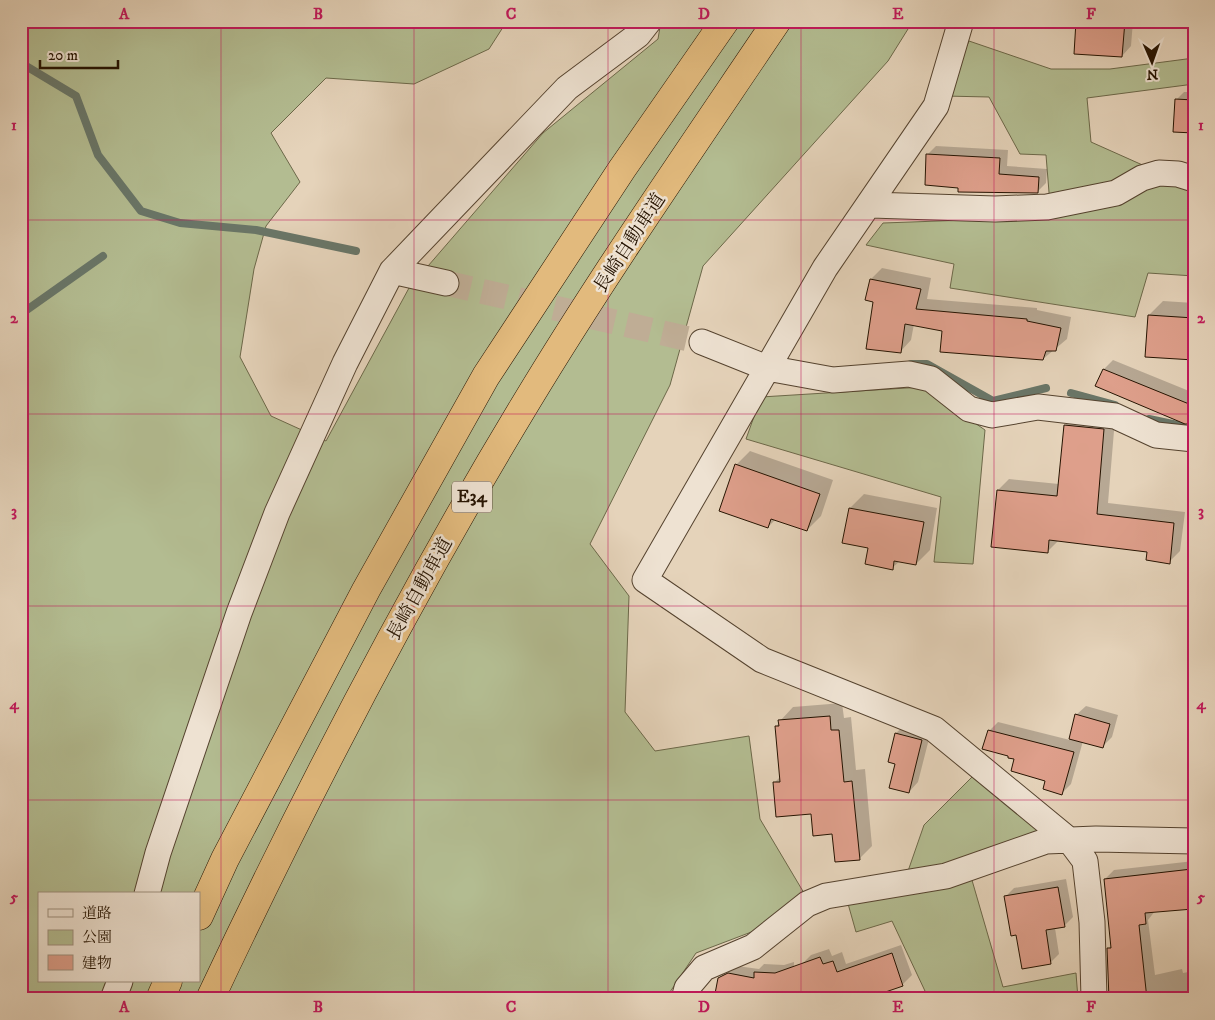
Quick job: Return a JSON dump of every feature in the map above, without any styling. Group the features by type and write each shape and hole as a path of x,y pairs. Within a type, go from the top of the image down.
{"highway":[{"name":"E34","path":"200,914 225,859 366,590 486,376 622,169 724,21"},
{"name":"長崎自動車道","path":"210,999 269,874 400,623 523,409 660,195 777,21"},
{"path":"160,999 168,982"}],"street":[{"path":"148,892 158,853 239,613 278,513 345,363 392,271 568,88 638,36 649,21"},
{"path":"962,21 936,106 871,204 825,268 645,580 762,660 934,729 1070,840 1085,860 1092,922 1094,999"},
{"path":"871,204 995,209 1047,207 1116,193 1142,178 1159,173 1178,174 1194,179"},
{"path":"392,271 446,283"},
{"path":"702,342 767,368 833,380 909,374 931,379 969,409 992,415 1038,407 1116,416 1156,435 1194,439"},
{"path":"684,999 687,988 704,968 753,948 807,904 826,896 946,876 1046,841 1096,839 1194,841"},
{"path":"113,999 120,982"}],"green space":[{"path":"21,21 507,21 489,49 414,84 326,78 271,133 300,182 266,226 254,269 240,357 271,416 326,441 409,288 543,133 658,39 661,21 913,21 888,61 703,266 670,385 590,544 629,596 625,712 655,751 749,736 760,819 804,893 754,931 696,953 670,992 669,999 21,999"},
{"path":"969,41 1051,69 1110,69 1194,58 1194,84 1087,98 1091,142 1194,188 1194,276 1148,273 1135,317 950,288 954,264 866,245 883,223 1051,217 1046,155 1020,154 989,97 944,96"},
{"path":"923,387 985,430 973,564 934,562 941,497 746,439 761,397"},
{"path":"974,775 1039,832 967,863 1003,987 1076,973 1078,999 903,999 925,991 892,921 856,932 843,886 907,874 924,825"}],"building":[{"path":"1076,21 1125,21 1122,57 1074,54"},
{"path":"1175,99 1194,100 1194,133 1173,132"},
{"path":"926,154 1000,158 999,174 1039,177 1038,193 958,192 958,188 925,185"},
{"path":"870,279 921,289 916,309 1027,319 1027,321 1061,328 1056,351 1046,351 1043,360 940,352 942,331 905,324 901,353 866,349 873,302 865,300"},
{"path":"1148,315 1194,318 1194,360 1145,357"},
{"path":"1103,369 1194,406 1192,424 1185,424 1095,386"},
{"path":"1064,425 1104,429 1097,514 1174,523 1170,564 1146,560 1147,552 1049,540 1048,553 991,547 997,490 1057,496"},
{"path":"735,464 820,494 807,531 771,519 768,528 719,511"},
{"path":"849,508 924,522 916,565 894,561 893,570 865,564 868,548 842,543"},
{"path":"1075,714 1110,724 1103,748 1069,739"},
{"path":"830,716 831,730 839,730 844,782 852,781 860,860 835,862 832,834 813,836 811,814 776,817 773,782 780,782 775,726 779,726 778,720"},
{"path":"988,730 1074,752 1062,795 1043,789 1045,781 1011,771 1014,759 982,749"},
{"path":"895,733 922,740 909,793 889,788 895,764 888,762"},
{"path":"1192,869 1193,909 1145,913 1146,924 1139,925 1147,999 1109,999 1107,948 1111,948 1104,879"},
{"path":"1058,887 1065,927 1046,930 1051,964 1022,969 1016,935 1011,936 1004,896"},
{"path":"892,953 903,986 865,999 714,999 718,978 728,973 754,978 754,972 775,973 820,957 823,964 833,961 837,972"}],"waterway":[{"path":"21,63 76,96 98,155 141,211 180,223 256,230 356,251"},
{"path":"21,314 103,256"},
{"path":"911,364 927,364 993,401 1046,388"},
{"path":"1071,393 1115,405"},
{"path":"1149,419 1182,426"}],"tunnel":[{"path":"446,283 702,342"}]}
